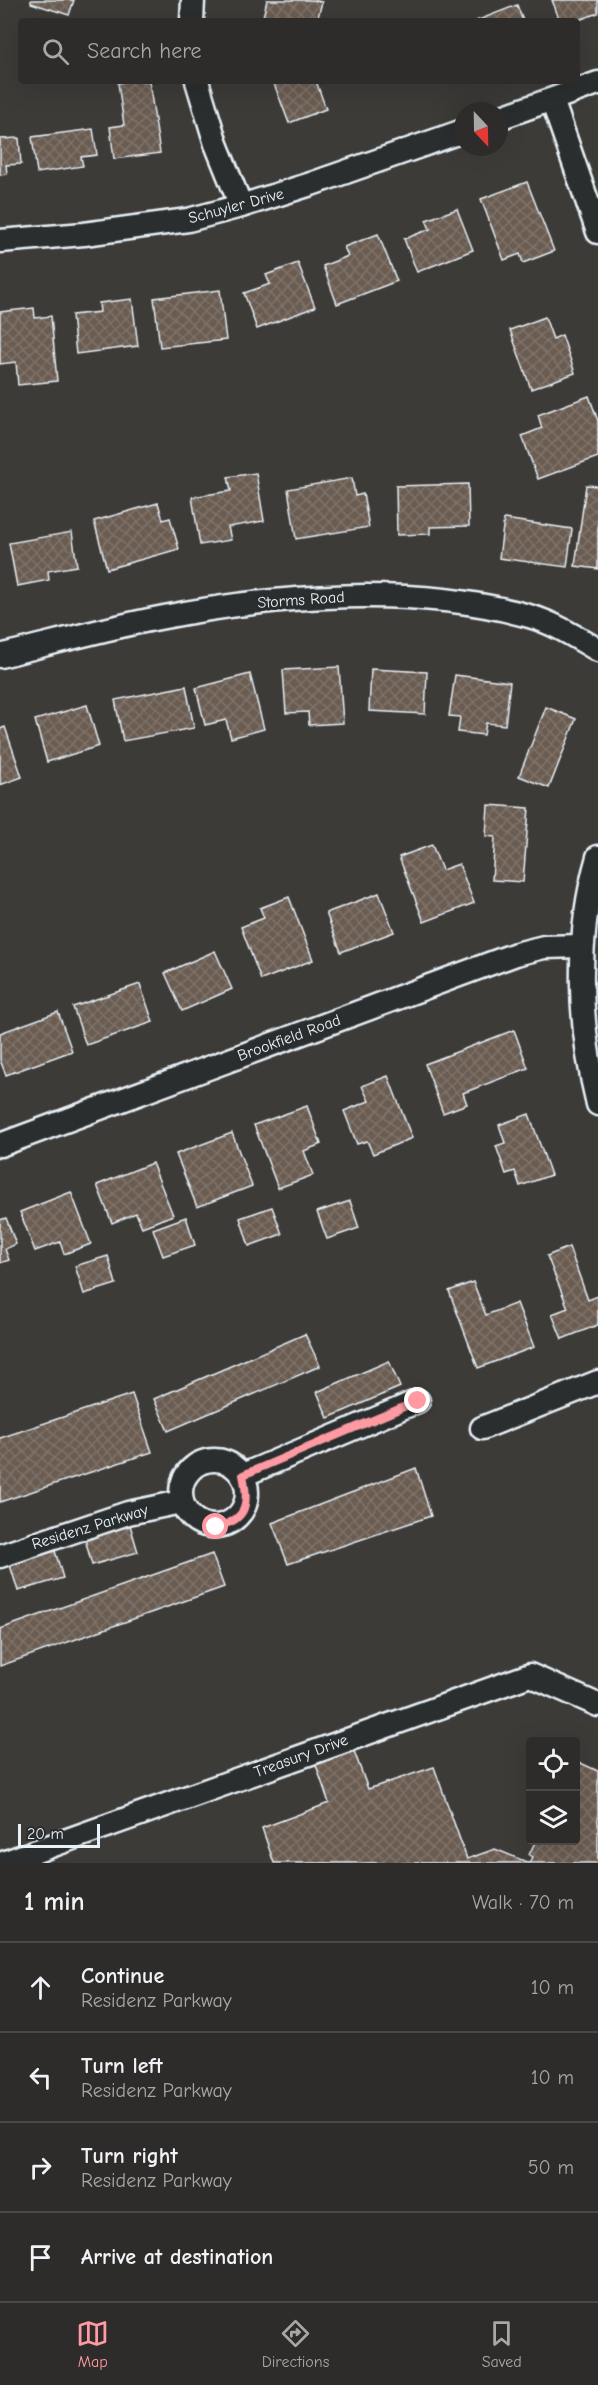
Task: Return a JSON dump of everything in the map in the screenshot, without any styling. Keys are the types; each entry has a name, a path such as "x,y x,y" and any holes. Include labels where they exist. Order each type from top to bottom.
{"street":[{"path":"192,18 194,0"},
{"path":"508,115 598,83"},
{"path":"198,84 216,144 241,206"},
{"path":"552,100 598,232"},
{"name":"Schuyler Drive","path":"0,241 84,234 188,220 241,206 454,134"},
{"name":"Storms Road","path":"0,656 159,618 247,604 324,597 400,597 460,602 530,616 561,629 598,650"},
{"path":"598,857 591,879 582,946 585,1032 598,1104"},
{"name":"Brookfield Road","path":"0,1145 516,954 544,947 582,946"},
{"path":"482,1428 598,1382"},
{"path":"243,1475 418,1401"},
{"path":"205,1460 226,1462 243,1475 248,1498 244,1509 227,1525 205,1526 194,1521 181,1502 182,1481 188,1472 205,1460"},
{"name":"Residenz Parkway","path":"0,1556 128,1513 181,1502"},
{"name":"Treasury Drive","path":"3,1863 530,1675 598,1706"}],"building":[{"path":"31,0 74,0 69,15 31,3"},
{"path":"267,0 322,2 318,18 263,18"},
{"path":"552,0 598,0 598,13 580,20 559,18"},
{"path":"517,5 522,18 484,18"},
{"path":"118,84 149,84 160,153 114,159 110,127 124,125"},
{"path":"274,84 317,84 326,109 289,123"},
{"path":"93,129 97,155 81,157 83,166 37,173 32,137"},
{"path":"19,138 21,164 6,165 7,174 0,175 0,139"},
{"path":"527,182 554,251 523,263 520,254 504,260 481,199"},
{"path":"457,209 473,250 417,272 404,239 430,229 426,220"},
{"path":"378,234 397,281 337,304 323,266 348,256 344,247"},
{"path":"298,263 315,307 257,329 244,293 270,284 266,275"},
{"path":"220,290 226,340 160,347 154,298"},
{"path":"132,299 138,346 76,354 72,315 100,312 99,303"},
{"path":"34,308 35,318 51,316 57,381 18,385 16,362 0,364 0,312"},
{"path":"545,317 553,339 562,335 575,373 531,389 510,330"},
{"path":"589,396 598,421 598,457 538,479 522,436 542,428 538,415"},
{"path":"256,473 264,521 228,527 231,540 200,545 192,497 231,491 228,477"},
{"path":"352,478 355,496 363,494 369,527 296,539 288,489"},
{"path":"468,484 469,526 430,527 430,534 397,535 396,486"},
{"path":"586,485 598,486 598,569 575,566"},
{"path":"158,503 163,520 170,518 179,549 107,569 94,521"},
{"path":"504,519 572,529 567,567 499,558"},
{"path":"72,532 77,566 48,571 49,580 17,586 9,543"},
{"path":"339,667 343,723 309,725 308,712 286,713 283,670"},
{"path":"371,669 427,672 425,714 369,711"},
{"path":"250,674 264,729 231,738 226,720 205,725 196,688"},
{"path":"455,675 510,682 505,725 486,723 484,735 458,732 460,717 449,716"},
{"path":"186,686 194,728 123,741 115,700"},
{"path":"87,705 99,746 47,762 35,720"},
{"path":"546,707 576,719 549,788 519,776"},
{"path":"5,727 22,777 0,785 0,729"},
{"path":"488,805 529,808 523,882 492,880 495,837 486,836"},
{"path":"432,845 442,870 459,864 474,903 424,922 399,857"},
{"path":"379,893 394,932 341,952 326,913"},
{"path":"289,897 313,960 261,980 241,927 264,918 260,908"},
{"path":"215,951 232,989 182,1011 165,973"},
{"path":"140,984 153,1022 86,1045 73,1007"},
{"path":"58,1012 72,1051 6,1075 0,1060 0,1033"},
{"path":"514,1030 528,1068 463,1093 467,1104 443,1113 425,1064"},
{"path":"388,1076 412,1138 373,1154 367,1141 357,1144 344,1111 369,1101 362,1086"},
{"path":"307,1106 321,1144 304,1151 313,1175 278,1188 254,1125"},
{"path":"529,1114 551,1175 520,1186 515,1171 506,1174 496,1146 505,1143 499,1125"},
{"path":"232,1133 252,1186 197,1207 176,1154"},
{"path":"152,1163 173,1215 142,1227 136,1213 112,1223 97,1185"},
{"path":"71,1192 91,1244 64,1254 60,1242 35,1251 20,1212"},
{"path":"350,1201 359,1228 327,1239 317,1212"},
{"path":"272,1207 282,1234 249,1246 240,1218"},
{"path":"186,1217 195,1245 163,1256 153,1229"},
{"path":"6,1218 16,1244 5,1249 9,1260 0,1263 0,1220"},
{"path":"569,1247 588,1300 598,1296 598,1325 562,1339 552,1314 568,1308 547,1256"},
{"path":"108,1256 116,1284 84,1294 75,1266"},
{"path":"473,1282 486,1315 517,1303 534,1347 478,1368 449,1291"},
{"path":"305,1334 320,1366 168,1431 154,1399"},
{"path":"389,1361 400,1387 328,1418 317,1392"},
{"path":"132,1394 152,1452 0,1502 0,1438"},
{"path":"416,1468 431,1516 288,1564 272,1523"},
{"path":"130,1525 138,1552 92,1565 85,1539"},
{"path":"55,1551 63,1578 18,1591 10,1565"},
{"path":"212,1554 224,1587 0,1666 0,1629"},
{"path":"354,1751 368,1789 434,1767 467,1859 495,1849 529,1863 274,1863 262,1828 329,1803 316,1765"},
{"path":"580,1763 598,1771 598,1863 529,1863 532,1857 529,1855 534,1845 580,1845"}],"route":[{"path":"216,1527 227,1525 244,1509 248,1498 243,1475 418,1401"}]}
